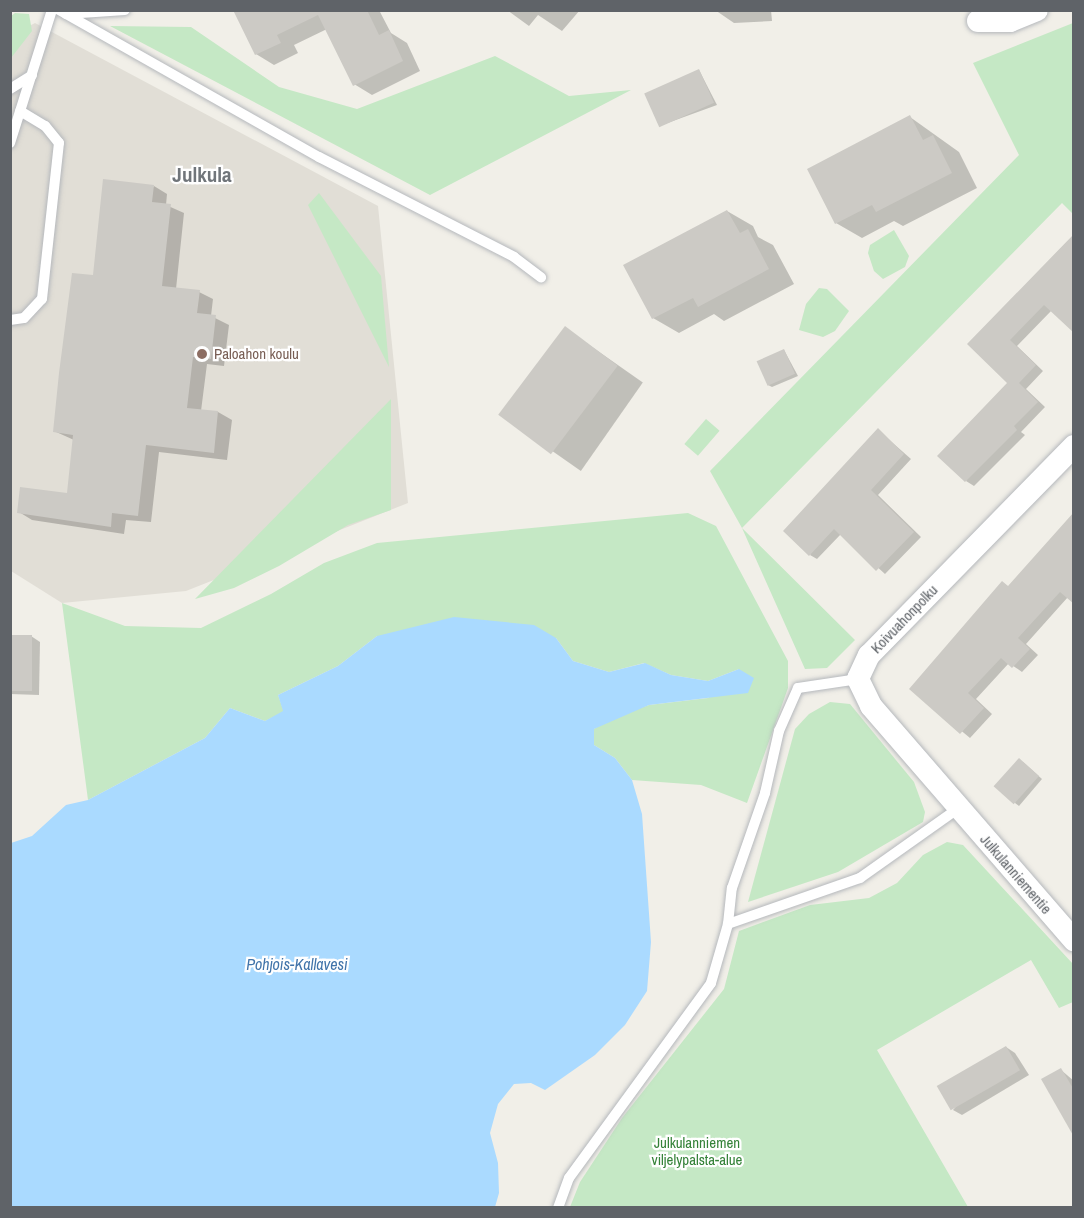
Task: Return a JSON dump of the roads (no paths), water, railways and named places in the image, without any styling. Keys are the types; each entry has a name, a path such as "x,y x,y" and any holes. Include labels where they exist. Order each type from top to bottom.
{"street":[{"path":"978,21 1010,21 1037,10"},
{"name":"Koivuahonpolku","path":"858,679 868,656 1074,446"},
{"path":"858,679 871,706 959,808"},
{"name":"Julkulanniementie","path":"959,808 1074,940"}],"lane":[{"path":"10,143 52,10"},
{"path":"63,12 124,10"},
{"path":"63,12 320,157 514,257 541,277"},
{"path":"10,89 32,75"},
{"path":"10,320 24,318 42,299 59,143 45,126 20,111"},
{"path":"558,1208 569,1178 588,1150 711,983 728,924 732,888 765,793 779,731 798,688 858,679"},
{"path":"728,924 860,878 959,808"}],"water":[{"name":"Pohjois-Kallavesi","path":"454,617 534,625 556,638 573,661 609,672 645,663 671,675 708,681 739,669 754,678 748,693 649,705 594,729 594,745 615,758 632,780 642,814 651,942 647,991 625,1025 595,1055 545,1090 531,1083 514,1084 498,1104 490,1133 498,1163 499,1193 495,1207 11,1207 11,843 32,836 66,805 88,800 205,738 230,708 265,721 283,711 278,695 338,666 377,636"}],"place":[{"name":"Paloahon koulu","path":"202,354"}],"district":[{"name":"Julkula","path":"202,175"}],"park label":[{"name":"Julkulanniemen viljelypalsta-alue","path":"697,1150"}]}
